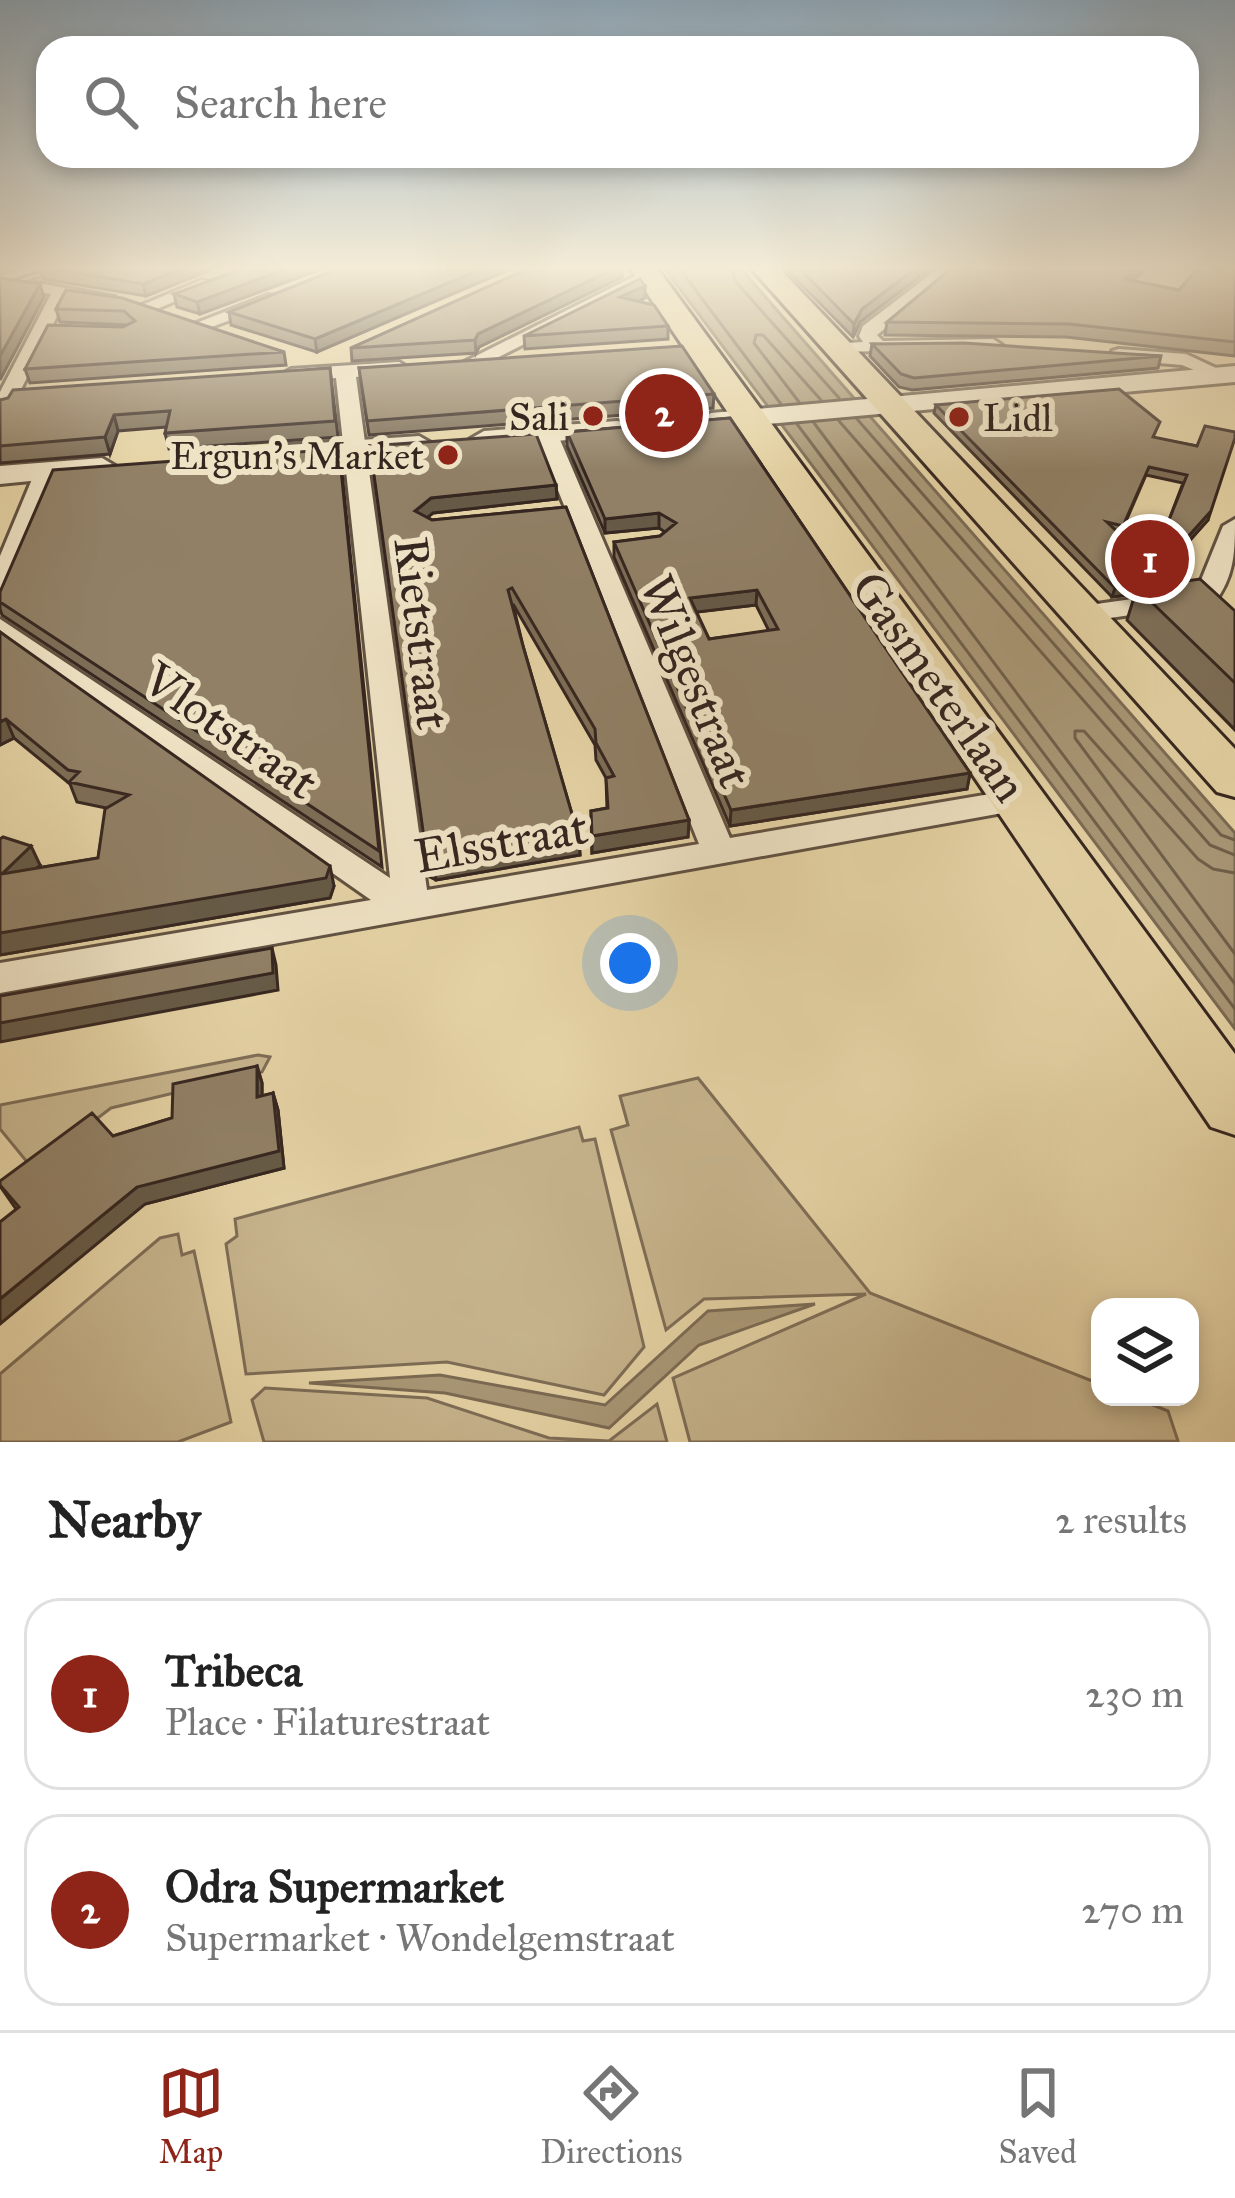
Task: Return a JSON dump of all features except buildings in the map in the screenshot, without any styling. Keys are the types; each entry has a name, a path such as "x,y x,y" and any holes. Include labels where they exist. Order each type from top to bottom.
{"main road":[{"name":"Gasmeterlaan","path":"683,335 760,416 1019,800 1235,1106"},
{"path":"826,335 877,405 1082,614 1235,780"}],"street":[{"path":"3,401 38,335"},
{"path":"472,363 524,335"},
{"path":"868,335 876,345"},
{"path":"319,369 360,346"},
{"path":"837,347 1013,346"},
{"path":"1098,353 1186,360 1229,375"},
{"path":"287,354 319,369"},
{"path":"450,364 519,360"},
{"path":"260,377 319,369 427,366"},
{"name":"Rietstraat","path":"345,371 411,906"},
{"path":"688,423 1229,375"},
{"path":"3,401 33,394"},
{"path":"251,456 641,427"},
{"name":"Wilgestraat","path":"547,435 568,510 604,546 718,850"},
{"path":"0,476 137,465"},
{"path":"0,587 46,472"},
{"path":"1082,614 1204,597 1214,586 1235,526"},
{"name":"Vlotstraat","path":"0,627 353,873 411,906"},
{"name":"Elsstraat","path":"0,978 1019,800"}],"shaded area":[{"path":"258,1055 270,1057 262,1072 111,1108 32,1168 0,1129 0,1105"},
{"path":"698,1078 870,1293 1091,1380 1091,1406 1156,1406 1168,1411 1178,1441 690,1442 673,1378 866,1294 704,1299 666,1330 611,1130 628,1125 620,1096"},
{"path":"579,1127 583,1141 595,1139 644,1347 604,1395 447,1362 246,1374 226,1244 237,1236 235,1219"},
{"path":"178,1234 182,1255 194,1251 231,1422 178,1442 0,1442 0,1374 160,1238"},
{"path":"265,1388 427,1398 549,1438 609,1441 657,1404 667,1442 264,1442 252,1400"}],"water":[{"path":"714,335 799,335 1235,833 1235,1029"},
{"path":"815,1304 699,1345 609,1428 445,1393 309,1383 440,1375 605,1405 708,1311"}],"place":[{"name":"Odra Supermarket","path":"664,413"},
{"name":"Sali","path":"593,416"},
{"name":"Lidl","path":"959,417"},
{"name":"Ergun's Market","path":"448,455"},
{"name":"Tribeca","path":"1150,559"}]}
